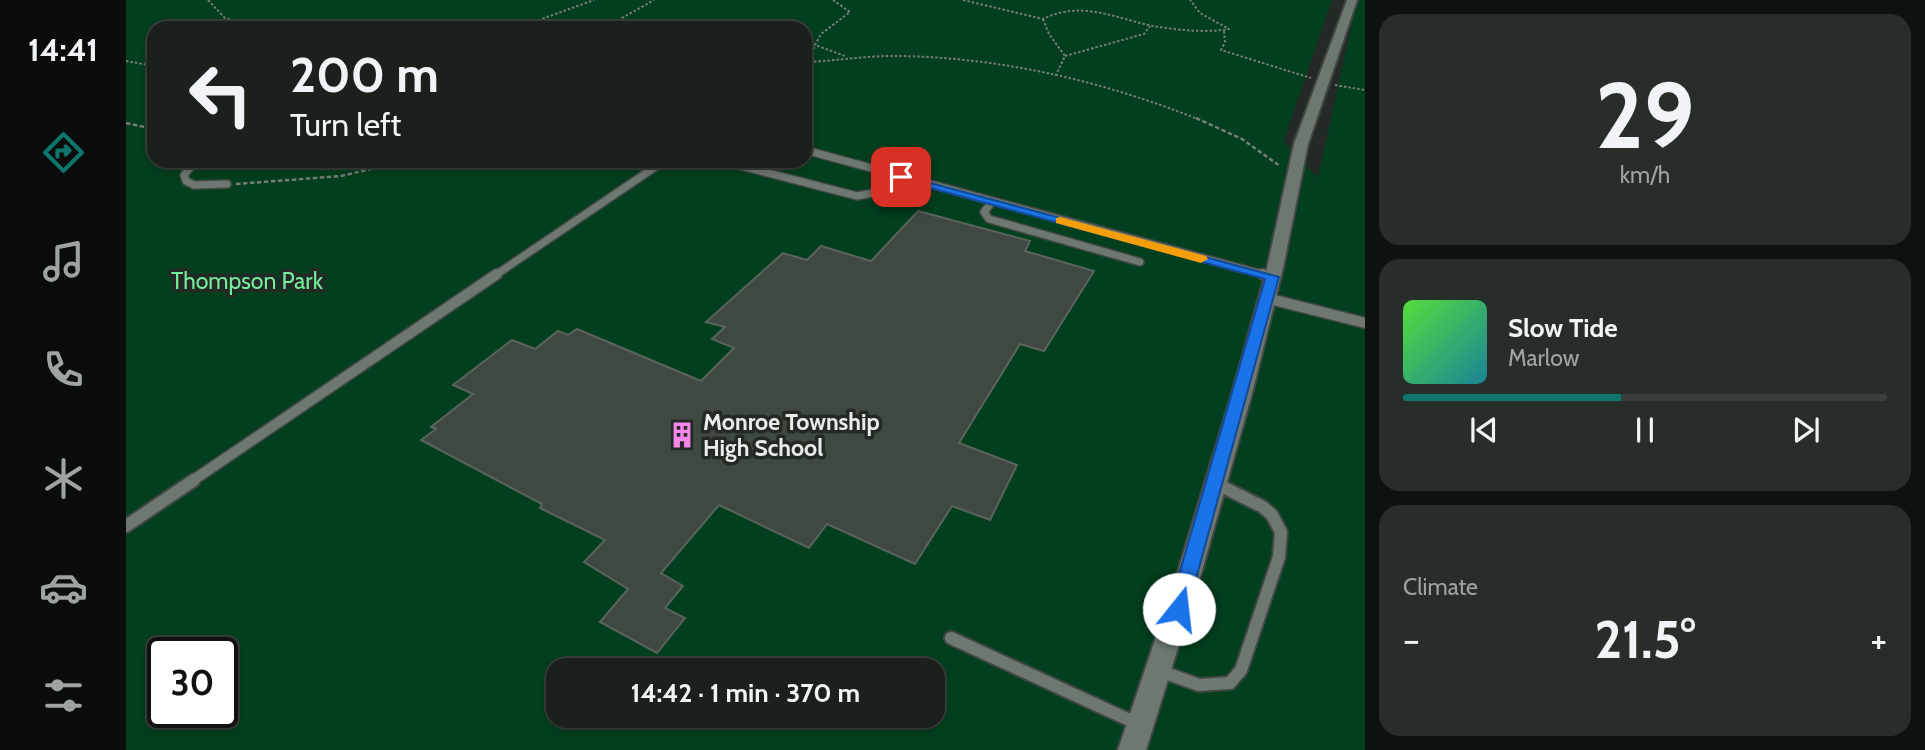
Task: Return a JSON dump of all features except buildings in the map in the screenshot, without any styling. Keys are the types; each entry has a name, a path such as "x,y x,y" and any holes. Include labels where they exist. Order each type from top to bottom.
{"street":[{"path":"1132,750 1159,670 1214,484 1269,288 1294,174 1322,81 1346,26 1352,0"}],"lane":[{"path":"812,152 1040,215 1269,288 1365,323"},
{"path":"190,168 184,175 186,181 194,185 227,184"},
{"path":"126,526 654,168"},
{"path":"748,168 857,197 925,183"},
{"path":"992,202 984,216 1140,262"},
{"path":"1028,230 1040,215"},
{"path":"1159,670 1199,685 1230,683 1241,670 1279,557 1281,532 1272,515 1249,498 1214,484"},
{"path":"951,638 1140,725"}],"path":[{"path":"208,0 214,11 229,21"},
{"path":"536,21 594,0"},
{"path":"621,21 622,18 654,0"},
{"path":"812,53 821,34 850,12 834,0"},
{"path":"963,0 1043,19 1056,10 1083,5"},
{"path":"1113,10 1151,26 1224,32 1229,29 1200,13 1190,0"},
{"path":"1043,19 1049,34 1065,56"},
{"path":"1055,77 1065,56 1075,51 1144,34 1151,26"},
{"path":"1224,32 1225,42 1221,50 1322,81 1365,90"},
{"path":"816,45 854,57"},
{"path":"812,61 854,57 939,58 1055,77 1145,98 1238,137 1294,174"},
{"path":"126,61 147,65"},
{"path":"126,122 147,127"},
{"path":"227,184 341,176 375,168"}],"green space":[{"name":"Thompson Park","path":"126,0 1332,0 1283,142 1318,178 1357,0 1365,0 1365,750 126,750"}],"slow traffic":[{"path":"1060,221 1201,259"}],"place":[{"name":"Monroe Township High School","path":"682,435"}],"route":[{"path":"901,177 1272,277 1179,609"}]}
